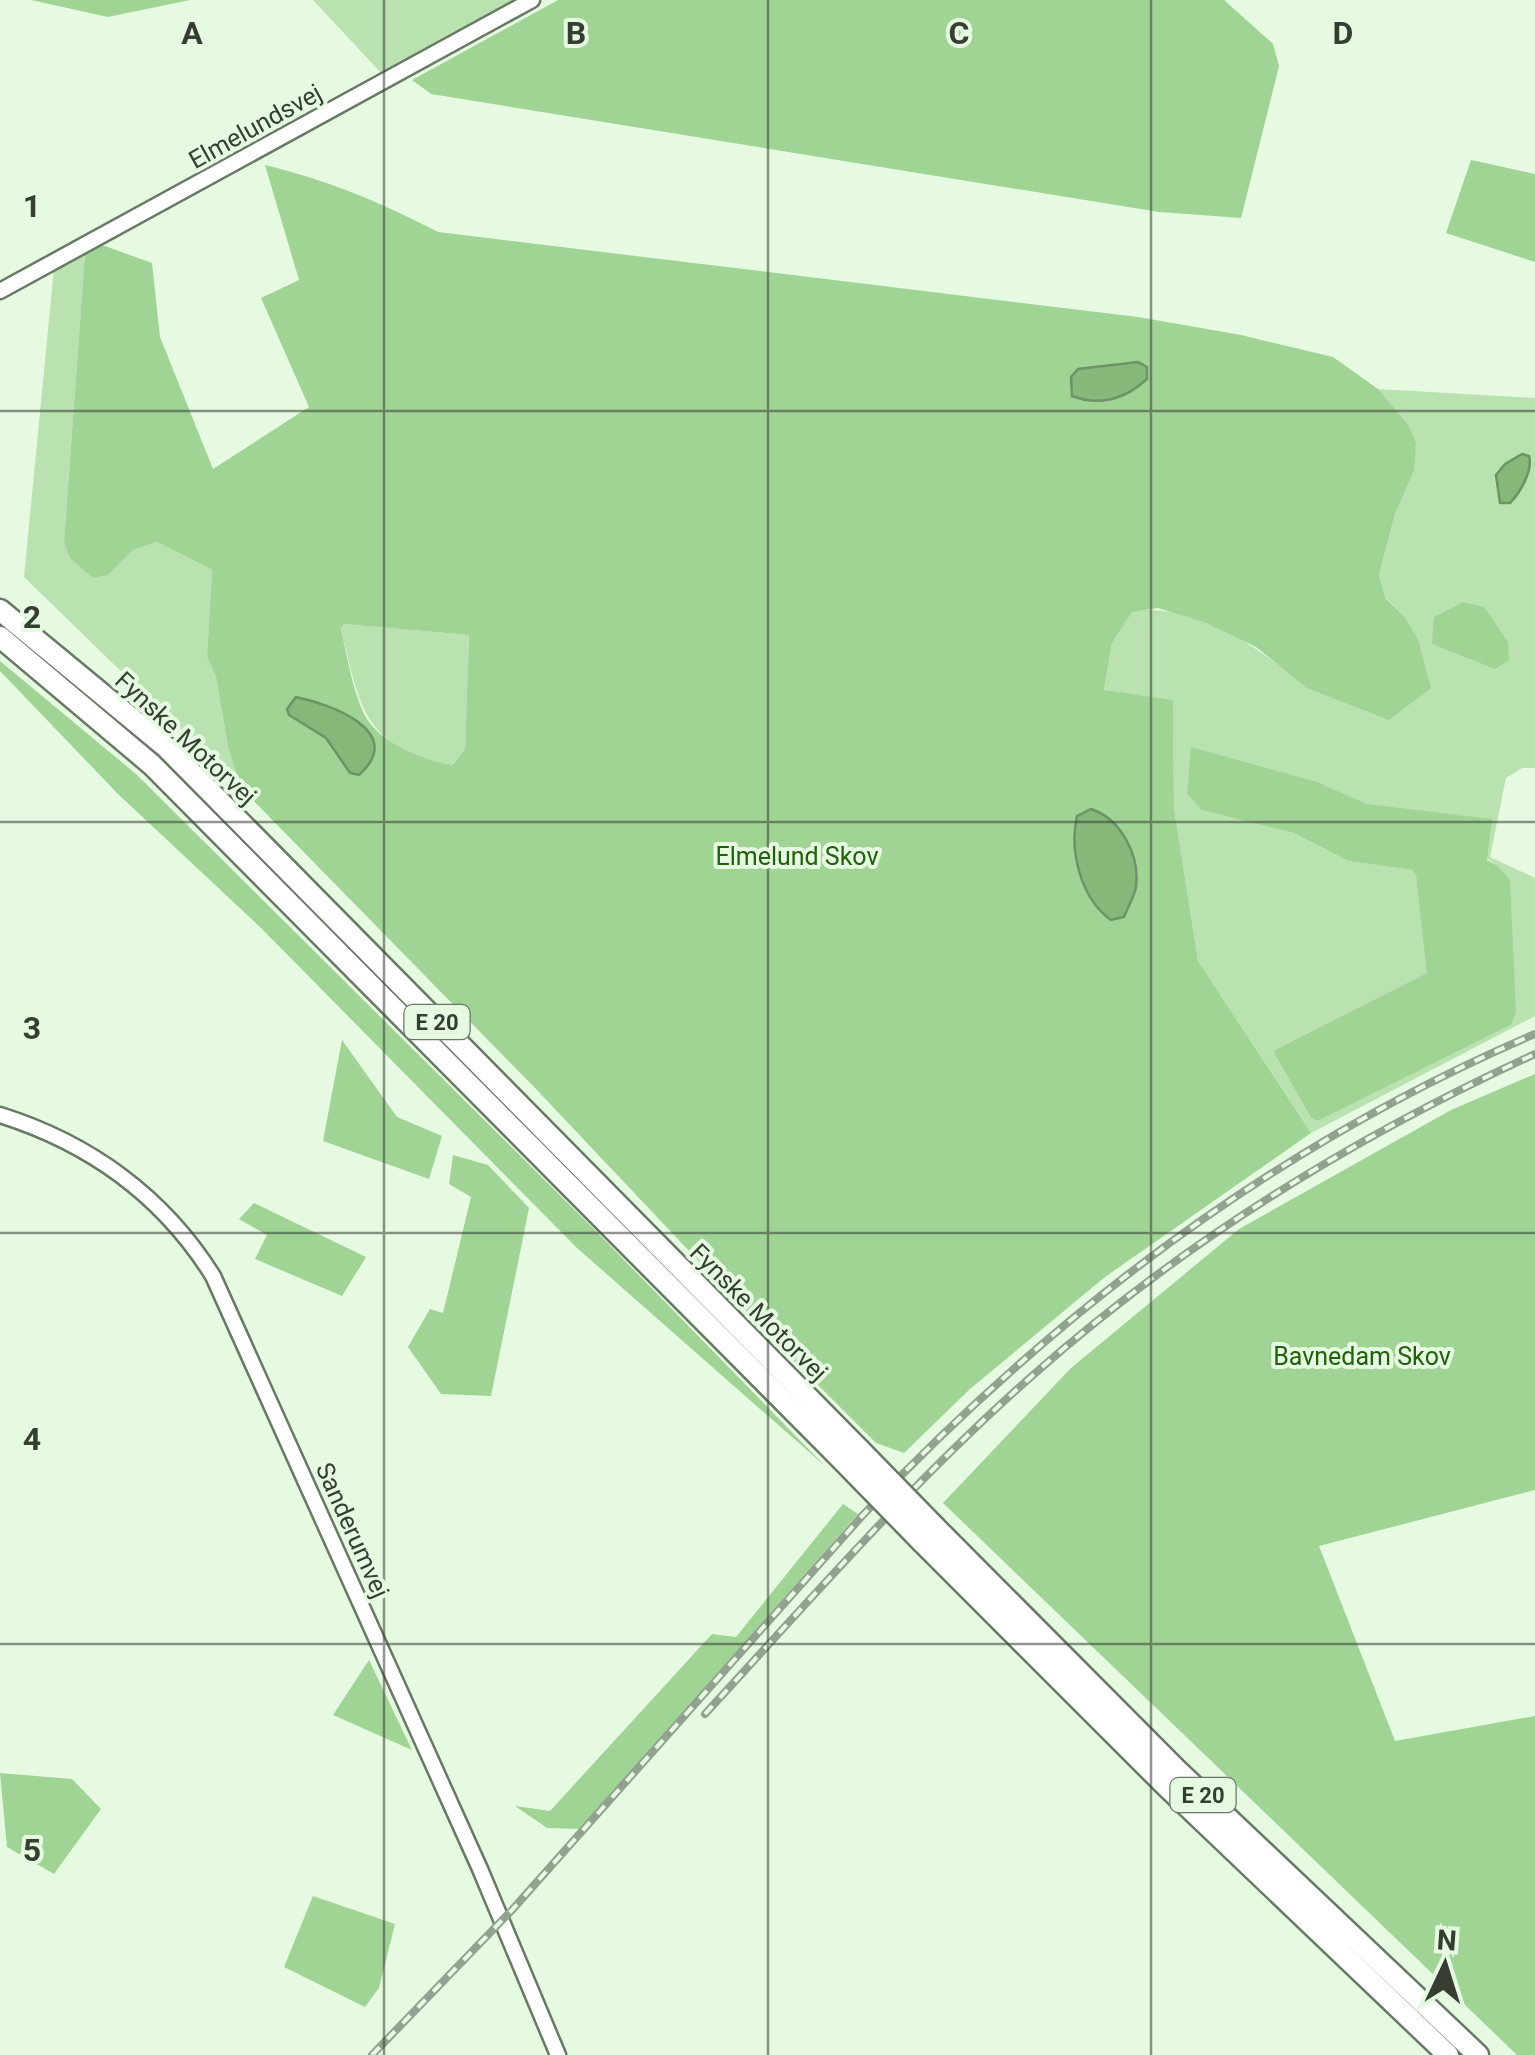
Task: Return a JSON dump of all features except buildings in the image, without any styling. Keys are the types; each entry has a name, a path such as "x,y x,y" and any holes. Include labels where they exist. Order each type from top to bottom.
{"highway":[{"name":"Fynske Motorvej","path":"0,610 166,747 930,1535 1165,1785 1448,2055"},
{"name":"Fynske Motorvej","path":"0,636 152,765 852,1456"},
{"name":"Fynske Motorvej","path":"930,1535 1478,2055"}],"street":[{"name":"Elmelundsvej","path":"0,290 532,0"},
{"name":"Sanderumvej","path":"0,1116 61,1138 115,1170 167,1214 213,1276 480,1870 558,2055"}],"shaded area":[{"path":"313,0 516,0 382,74"},
{"path":"85,253 64,542 108,575 133,550 157,542 212,570 207,657 216,677 228,747 241,788 24,577 54,268"},
{"path":"1138,362 1147,367 1147,379 1130,392 1103,401 1072,396 1071,377 1078,369"},
{"path":"1378,389 1535,398 1535,768 1522,768 1506,778 1490,857 1535,878 1535,1016 1311,1133 1198,961 1174,808 1173,701 1104,691 1112,643 1132,611 1157,610 1204,621 1248,644 1308,688 1404,616 1386,598 1379,575 1395,514 1414,471 1408,424","holes":["1317,782 1498,866 1516,1013 1511,1025 1318,1121 1311,1118 1273,1051 1428,973 1414,870 1348,861 1294,833 1202,809"]},
{"path":"1522,454 1529,456 1530,462 1525,481 1510,503 1500,503 1496,475"},
{"path":"344,624 469,635 465,751 451,765 399,747 370,719 354,680 341,629"},
{"path":"296,697 343,713 369,733 374,745 372,759 359,775 350,773 326,738 289,715 287,709"},
{"path":"1091,809 1119,830 1135,863 1136,887 1124,917 1111,920 1101,911 1080,873 1075,844 1077,816"}],"green space":[{"path":"31,0 190,0 108,17"},
{"path":"558,0 1224,0 1273,44 1279,66 1241,218 1159,212 431,94 412,80"},
{"path":"1471,160 1535,174 1535,262 1446,233"},
{"name":"Elmelund Skov","path":"265,165 353,193 438,232 1138,317 1241,335 1333,357 1378,389 1408,424 1416,443 1414,471 1395,514 1379,575 1386,599 1404,616 1418,639 1431,688 1389,720 1307,688 1256,647 1204,622 1158,608 1132,612 1112,643 1104,690 1173,700 1174,808 1198,961 1311,1133 1105,1277 970,1389 904,1453 876,1443 241,788 228,747 216,677 207,657 212,570 157,542 133,550 108,575 93,578 70,558 64,542 85,253 102,245 152,263 160,337 213,469 309,407 261,298 299,280","holes":["344,624 469,635 465,750 452,765 412,753 386,739 367,719 354,688 341,629"]},
{"path":"1463,602 1484,607 1508,642 1509,660 1495,669 1432,644 1434,617"},
{"path":"0,661 136,774 592,1227 825,1466 577,1248 261,928 118,794 0,671"},
{"path":"1191,747 1317,782 1367,804 1492,819 1487,860 1510,880 1516,1013 1511,1025 1318,1121 1311,1118 1273,1051 1427,973 1416,876 1413,870 1348,861 1294,833 1202,810 1187,794"},
{"path":"342,1040 397,1117 442,1136 429,1179 323,1141"},
{"name":"Bavnedam Skov","path":"1535,1074 1535,1490 1319,1546 1395,1741 1535,1716 1535,2055 1517,2055 943,1503 1071,1368 1239,1229 1451,1110"},
{"path":"453,1155 488,1165 529,1208 491,1396 441,1394 408,1347 430,1309 443,1313 471,1197 449,1184"},
{"path":"254,1203 366,1257 342,1296 255,1259 267,1235 239,1219"},
{"path":"843,1504 858,1514 580,1829 547,1828 515,1806 550,1811 712,1634 736,1637"},
{"path":"369,1660 412,1750 333,1715"},
{"path":"0,1773 72,1779 101,1809 54,1874 7,1847"},
{"path":"313,1896 395,1924 379,1988 365,2007 284,1967"}],"railway":[{"path":"372,2055 512,1910 862,1516 1012,1371 1091,1303 1259,1181 1348,1127 1535,1034"},
{"path":"705,1714 946,1457 1089,1327 1209,1237 1335,1157 1535,1054"}]}
